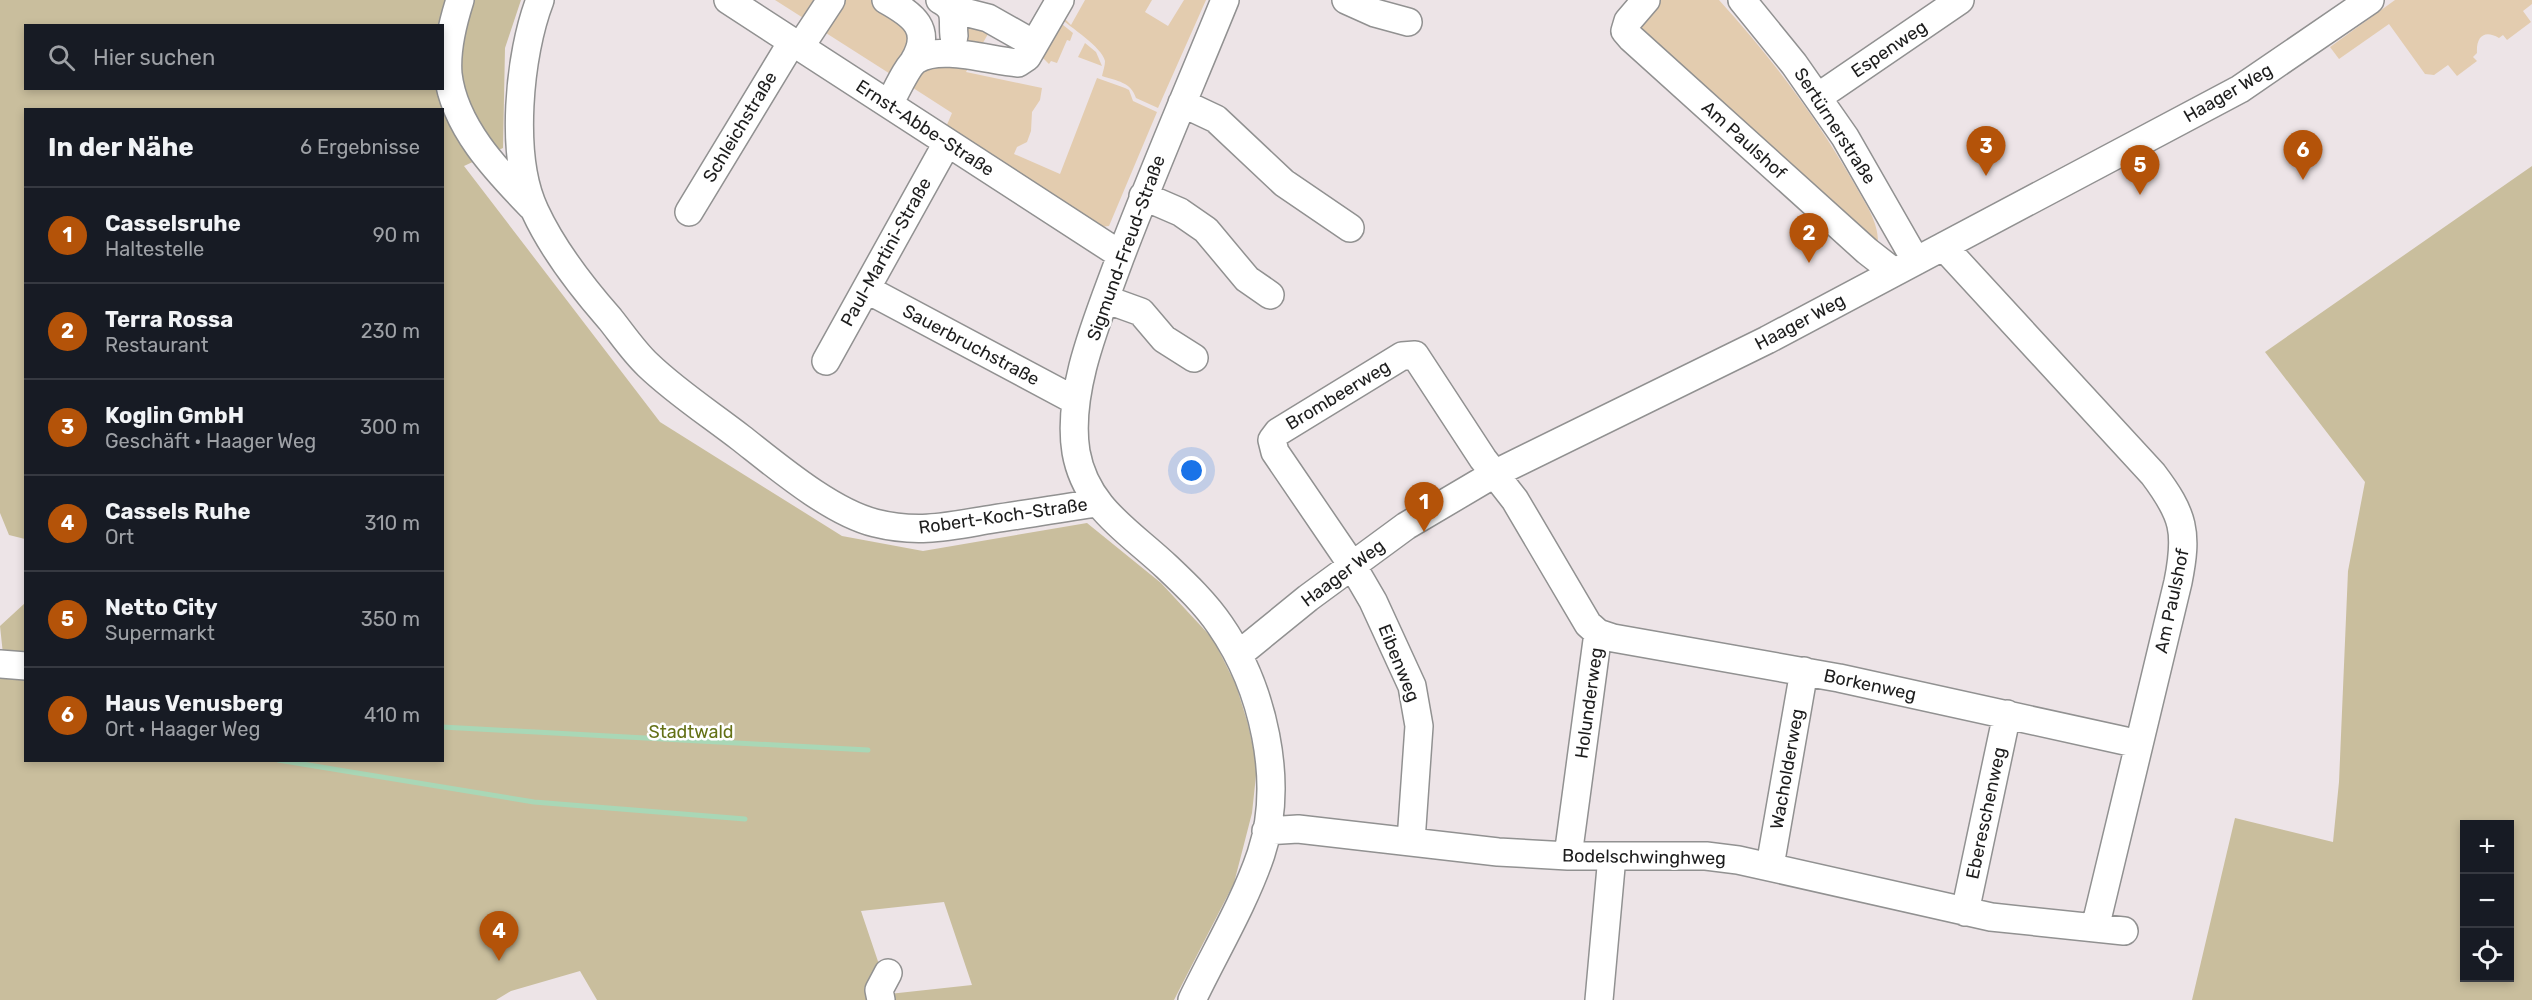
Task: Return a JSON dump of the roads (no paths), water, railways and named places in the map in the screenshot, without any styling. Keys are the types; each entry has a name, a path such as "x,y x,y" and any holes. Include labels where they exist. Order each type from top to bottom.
{"street":[{"path":"460,0 451,36 448,73 456,103 479,146 505,180 534,209"},
{"name":"Robert-Koch-Straße","path":"540,0 530,30 520,114 524,174 534,209 556,250 593,300 646,363 667,383 766,458 841,510 873,523 924,530 1097,503 1196,595 1220,624 1238,655 1253,690 1264,730 1270,809 1261,854 1192,1000"},
{"name":"Ernst-Abbe-Straße","path":"728,0 1121,255"},
{"path":"886,0 915,20 921,31 923,43 889,104"},
{"path":"914,61 929,55 957,55 1018,63 1027,57 1060,0"},
{"name":"Sigmund-Freud-Straße","path":"1097,503 1087,487 1076,454 1076,401 1082,372 1105,299 1143,196 1225,0"},
{"path":"1346,0 1375,13 1408,22"},
{"name":"Am Paulshof","path":"1646,0 1628,21 1625,31 1631,38 1867,251 1905,266"},
{"name":"Sertürnerstraße","path":"1742,0 1771,34 1818,97 1875,187 1905,266"},
{"name":"Espenweg","path":"1818,97 1960,0"},
{"name":"Haager Weg","path":"1238,655 1352,565 1406,526 1494,474 1757,345 2240,89 2370,0"},
{"name":"Schleichstraße","path":"689,212 796,45 829,1"},
{"path":"957,55 947,9 988,18 1034,44"},
{"path":"1182,103 1216,119 1284,183 1350,228"},
{"name":"Paul-Martini-Straße","path":"826,361 947,143"},
{"path":"1143,196 1180,212 1206,230 1248,279 1270,295"},
{"name":"Am Paulshof","path":"1944,247 2153,474 2179,515 2184,530 2184,555 2095,928"},
{"name":"Sauerbruchstraße","path":"866,289 1076,401"},
{"path":"1105,299 1141,312 1164,339 1194,358"},
{"name":"Brombeerweg","path":"1352,565 1275,452 1272,440 1278,432 1402,356 1415,355 1494,474"},
{"name":"Holunderweg","path":"1494,474 1515,500 1588,624 1598,633 1568,856"},
{"name":"Eibenweg","path":"1352,565 1373,601 1403,662 1417,705 1418,742 1412,841"},
{"name":"Borkenweg","path":"1598,633 1635,642 1804,671 2139,744"},
{"path":"0,664 24,666"},
{"name":"Wacholderweg","path":"1770,866 1804,671"},
{"name":"Ebereschenweg","path":"1965,912 2007,714"},
{"name":"Bodelschwinghweg","path":"1266,831 1298,829 1498,852 1568,856 1706,856 1770,866 1965,912 2037,923 2124,932"},
{"path":"1599,1000 1612,856"},
{"path":"881,1000 879,990 888,972"}],"waterway":[{"path":"444,727 868,750"},
{"path":"290,762 534,802 745,819"}],"place":[{"name":"Koglin GmbH","path":"1986,176"},
{"name":"Haus Venusberg","path":"2303,180"},
{"name":"Netto City","path":"2140,195"},
{"name":"Terra Rossa","path":"1809,263"},
{"name":"Casselsruhe","path":"1424,532"},
{"name":"Cassels Ruhe","path":"499,961"}],"park label":[{"name":"Stadtwald","path":"691,732"}]}
